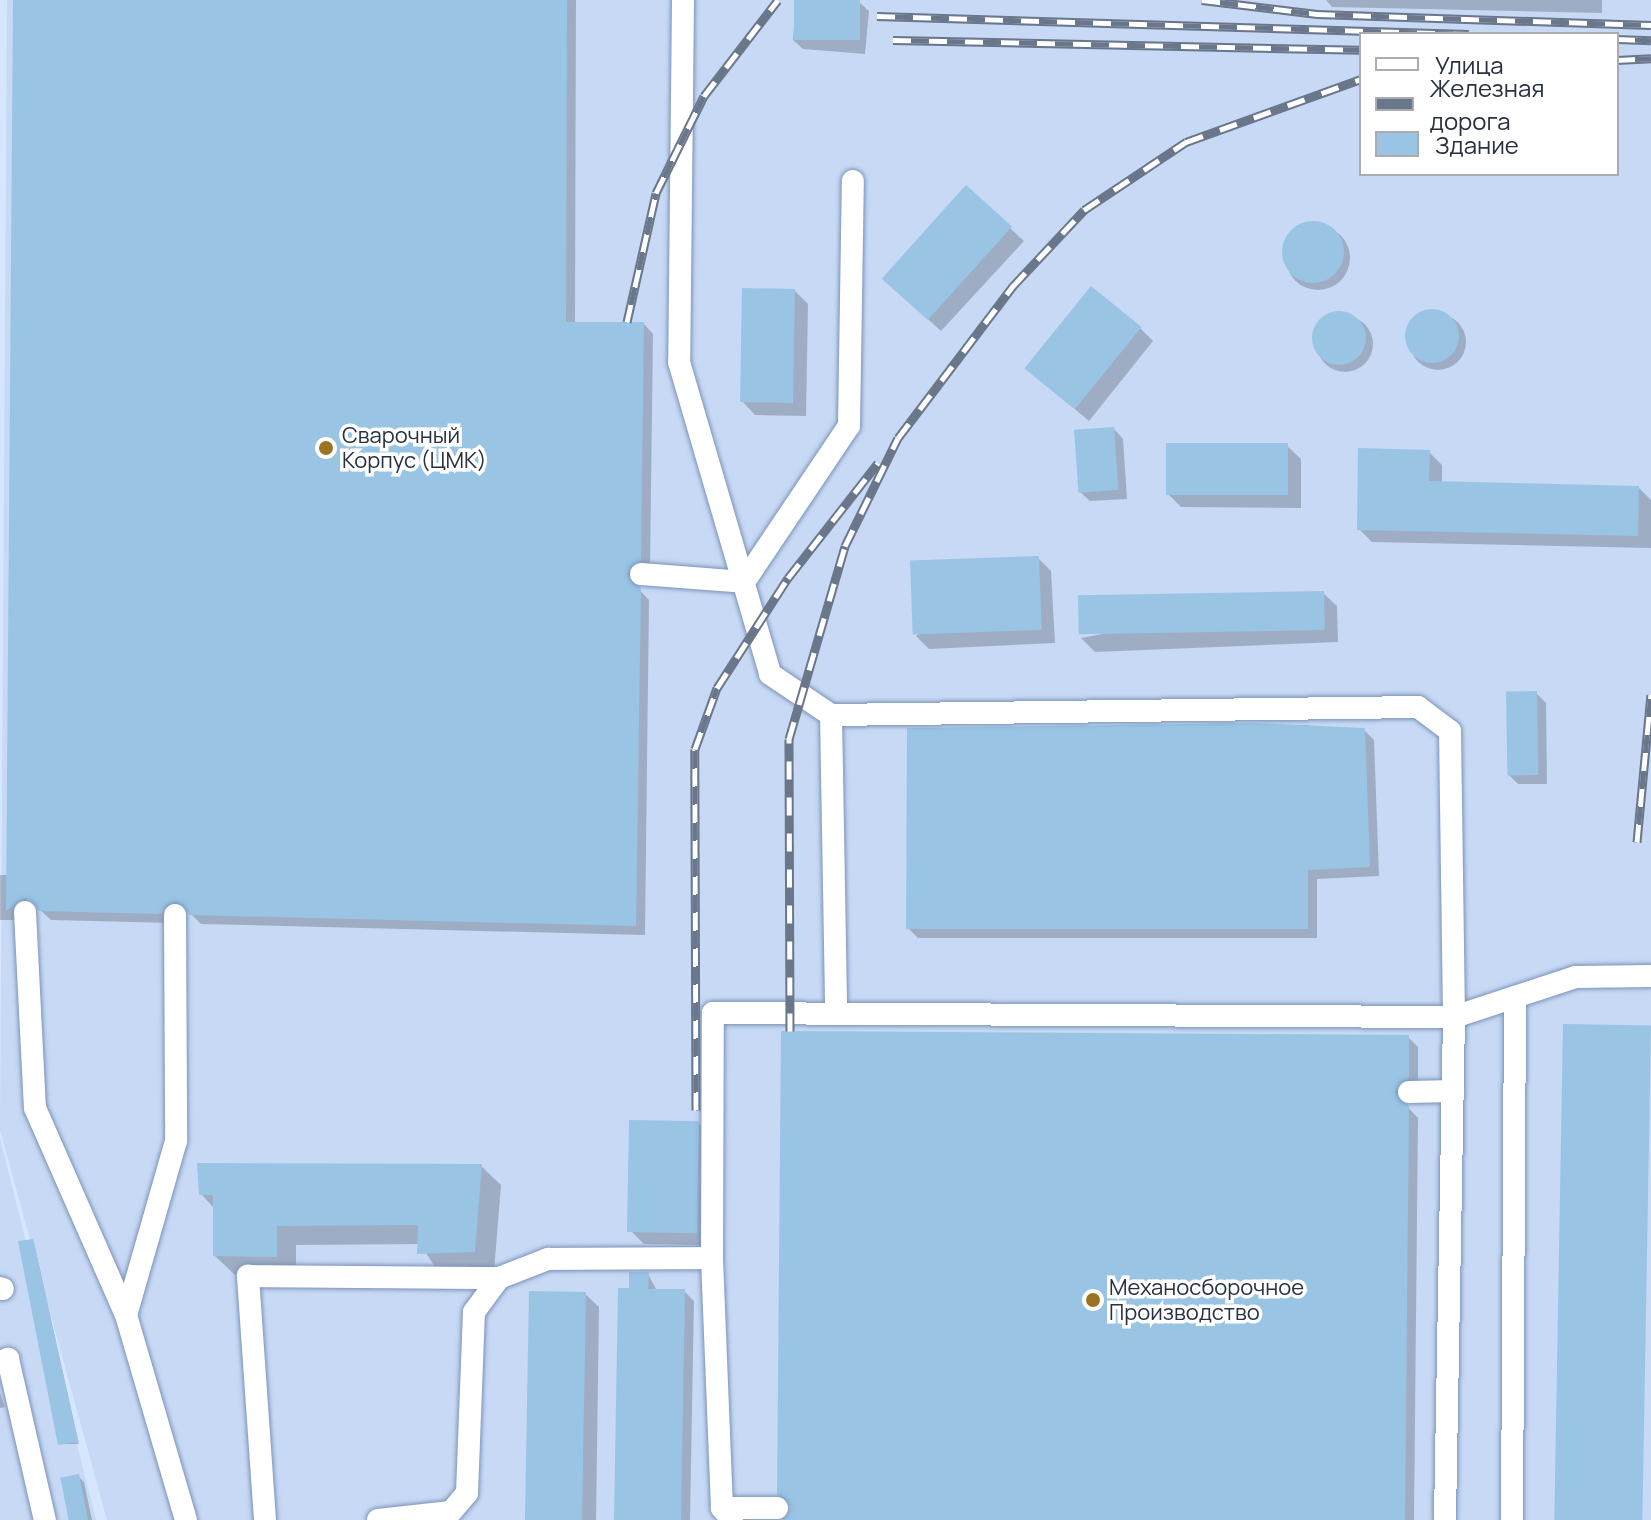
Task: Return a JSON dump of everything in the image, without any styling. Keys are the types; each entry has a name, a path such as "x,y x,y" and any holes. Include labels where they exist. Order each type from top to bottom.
{"lane":[{"path":"682,0 679,362 770,674 831,715 1418,707 1450,731 1454,1017 1445,1520"},
{"path":"744,582 849,426 853,181"},
{"path":"641,574 744,582"},
{"path":"831,715 836,1014"},
{"path":"25,912 35,1108 126,1315 186,1520"},
{"path":"126,1315 176,1141 175,915"},
{"path":"777,1508 727,1514 712,1258 713,1013 836,1014 878,1023 1454,1017 1576,977 1651,976"},
{"path":"1512,1520 1515,997"},
{"path":"1409,1092 1453,1091"},
{"path":"265,1520 248,1276 499,1278 548,1259 712,1258"},
{"path":"378,1520 451,1512 467,1493 474,1312 499,1278"},
{"path":"0,1362 8,1359 45,1520"}],"shaded area":[{"path":"7,0 1651,0 1651,1520 107,1520 0,1130"},
{"path":"0,1138 96,1520 0,1520"}],"building":[{"name":"Сварочный Корпус (ЦМК)","path":"13,0 567,0 566,322 644,322 641,560 627,574 641,588 636,926 189,915 176,901 161,914 39,911 25,898 6,911"},
{"path":"794,0 860,0 860,40 794,40"},
{"path":"966,185 1012,226 928,320 882,279"},
{"path":"1313,221 1335,230 1344,252 1335,274 1313,283 1291,274 1282,252 1291,230"},
{"path":"1091,286 1142,327 1075,409 1024,368"},
{"path":"742,288 795,289 793,403 740,402"},
{"path":"1432,309 1451,317 1459,336 1451,355 1432,363 1413,355 1405,336 1413,317"},
{"path":"1339,311 1358,319 1366,338 1358,357 1339,365 1320,357 1312,338 1320,319"},
{"path":"1114,427 1118,490 1078,493 1074,430"},
{"path":"1166,443 1288,443 1288,495 1166,495"},
{"path":"1358,448 1430,450 1429,481 1639,486 1638,536 1357,530"},
{"path":"1039,556 1042,630 913,634 910,561"},
{"path":"1324,591 1325,630 1079,634 1078,595"},
{"path":"1537,691 1538,775 1507,776 1506,692"},
{"path":"1254,723 1365,728 1370,867 1308,870 1308,929 906,929 907,728"},
{"path":"1563,1024 1651,1026 1642,1520 1554,1520"},
{"name":"Механосборочное Производство","path":"781,1031 1409,1035 1409,1078 1395,1092 1409,1106 1405,1520 784,1520 791,1507 777,1494"},
{"path":"629,1120 699,1121 697,1233 627,1232"},
{"path":"197,1163 482,1164 475,1252 417,1254 418,1225 277,1226 277,1257 213,1256 213,1195 199,1195"},
{"path":"33,1239 78,1442 58,1445 18,1241"},
{"path":"629,1272 649,1272 648,1289 685,1289 681,1520 614,1520 618,1288 629,1288"},
{"path":"529,1291 586,1292 582,1520 525,1520"},
{"path":"79,1474 88,1520 69,1520 60,1478"}],"railway":[{"path":"627,322 656,193 704,96 778,0"},
{"path":"1202,0 1317,14 1651,25"},
{"path":"877,16 1403,32"},
{"path":"1619,39 1651,40"},
{"path":"893,40 1359,50"},
{"path":"1619,60 1651,58"},
{"path":"790,1031 789,739 845,546 898,438 1013,286 1084,210 1186,142 1359,80"},
{"path":"696,1110 695,749 717,688 788,578 878,463"},
{"path":"1637,842 1651,695"}],"place":[{"name":"Сварочный Корпус (ЦМК)","path":"326,448"},
{"name":"Механосборочное Производство","path":"1093,1300"}]}
